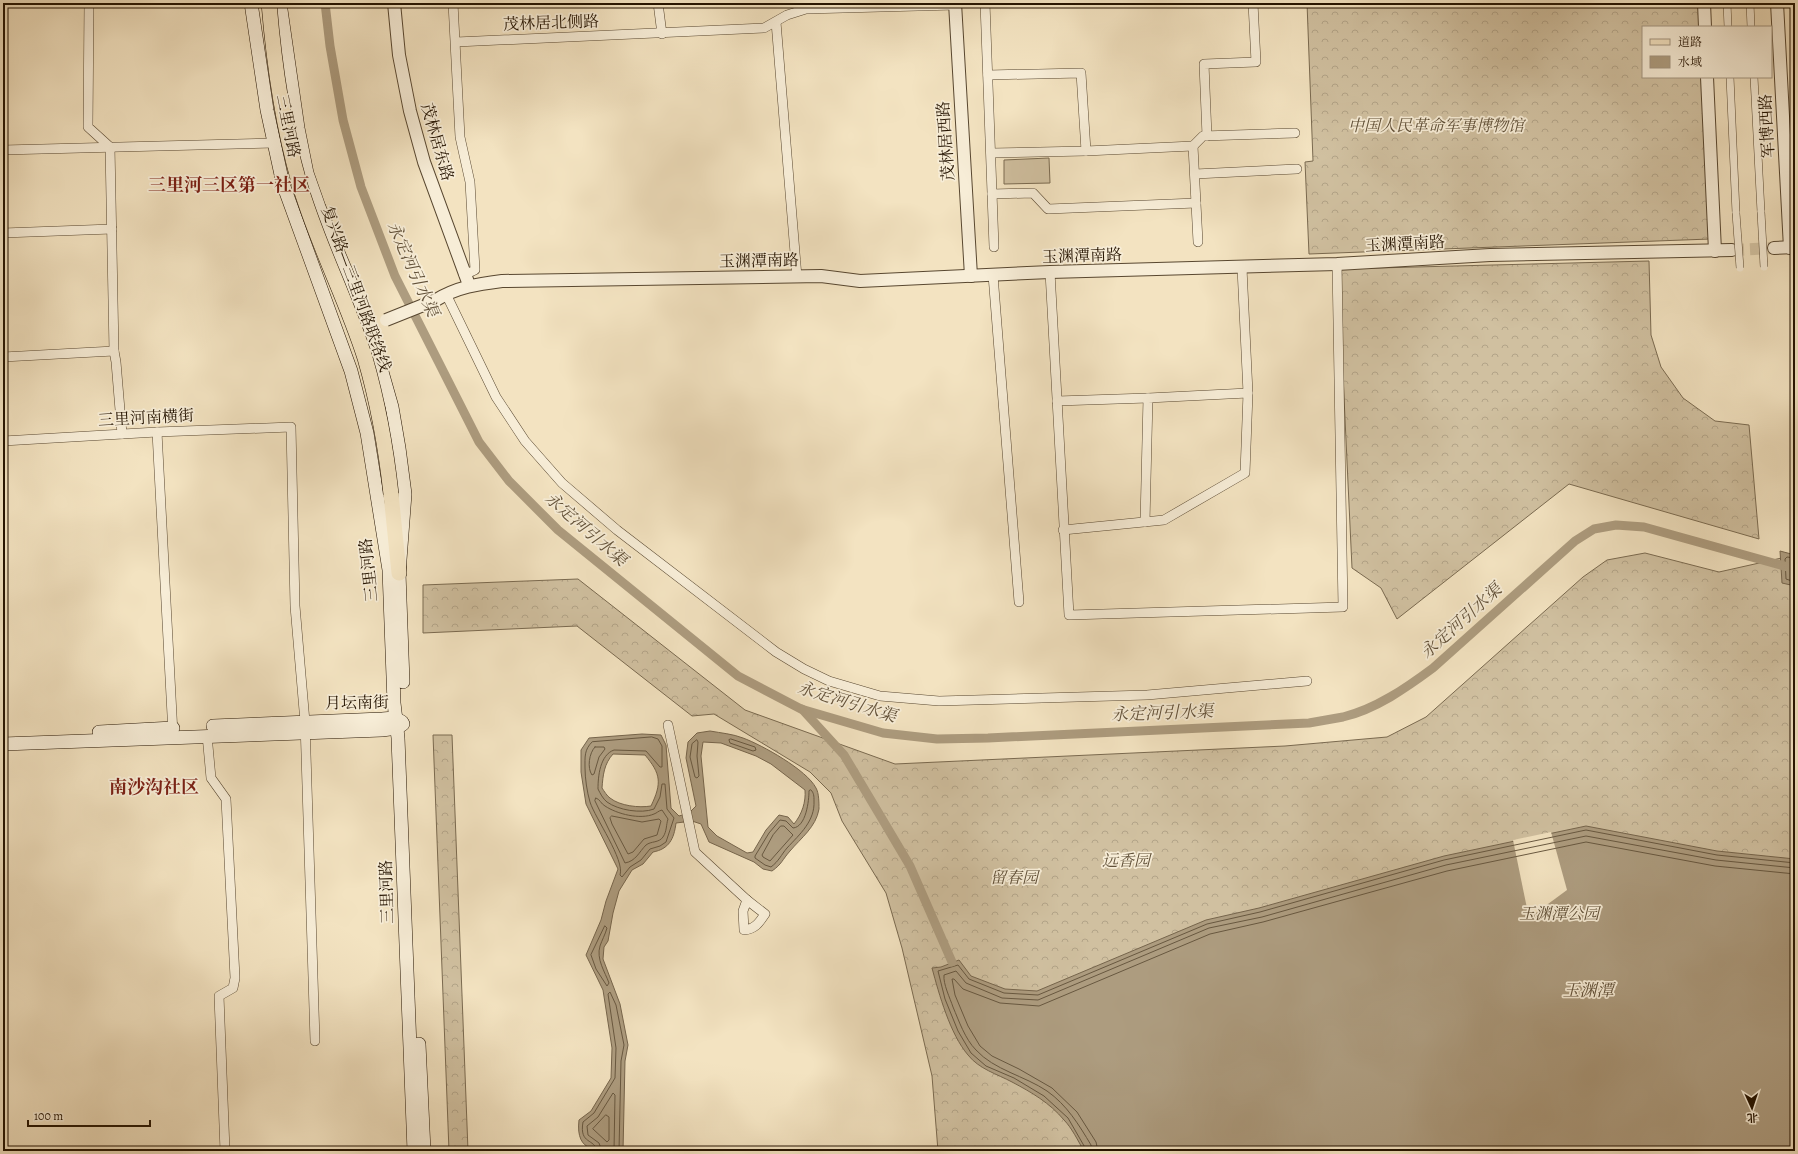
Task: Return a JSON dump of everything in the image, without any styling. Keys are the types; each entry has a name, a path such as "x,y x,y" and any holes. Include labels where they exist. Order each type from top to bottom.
{"main road":[{"path":"251,8 259,4 274,4"},
{"name":"三里河路","path":"274,4 308,173 319,206 369,326 392,407 400,448 405,494 394,571"},
{"name":"复兴路—三里河路联络线","path":"274,4 278,90 293,163 311,219 364,357 385,444 391,494 394,571"},
{"name":"三里河路","path":"251,8 273,143 283,184 352,371 367,433 394,571 414,1151"},
{"name":"三里河路","path":"399,723 424,1151"},
{"name":"月坛南街","path":"3,744 305,726 399,723"},
{"name":"月坛南街","path":"3,736 173,733 207,735 305,726"}],"street":[{"path":"88,3 88,127 110,147 114,351 122,434"},
{"name":"茂林居东路","path":"394,3 399,55 410,111 424,162 467,280"},
{"path":"453,3 460,137 470,182 475,270 467,280"},
{"path":"658,3 662,34"},
{"path":"985,3 994,247"},
{"path":"1207,136 1204,64 1256,62 1253,3"},
{"path":"1704,3 1705,26"},
{"path":"1727,3 1728,26"},
{"path":"1750,3 1751,26"},
{"name":"军博西路","path":"1777,3 1792,247"},
{"name":"茂林居北侧路","path":"456,42 662,34 764,28 787,14 806,9 955,4"},
{"name":"茂林居西路","path":"955,4 971,276"},
{"path":"776,22 797,277"},
{"path":"988,75 1082,73 1086,151"},
{"path":"1707,78 1715,251"},
{"path":"1730,78 1740,268"},
{"path":"1754,78 1764,267"},
{"path":"990,153 1086,151 1193,146 1203,136 1295,133"},
{"path":"3,150 273,143"},
{"path":"1193,146 1198,242"},
{"path":"1195,174 1297,169"},
{"path":"283,184 308,173"},
{"path":"992,194 1034,193 1048,209 1196,203"},
{"path":"3,234 112,229"},
{"path":"1774,248 1792,247"},
{"name":"玉渊潭南路","path":"369,326 441,297 467,280 502,281 820,276 860,280 1050,272 1242,268 1490,255 1732,250"},
{"path":"1050,272 1063,530 1069,615 1343,607 1337,264"},
{"path":"1063,530 1164,520 1245,473 1248,393 1242,268"},
{"path":"993,275 1019,602"},
{"path":"441,297 496,397 526,441 562,482 617,530 776,652 804,669 829,681 880,696 939,701 1147,695 1307,681"},
{"path":"3,357 114,351"},
{"path":"1057,401 1248,393"},
{"path":"1145,522 1148,398"},
{"name":"三里河南横街","path":"3,441 157,432 291,427 295,606 305,726"},
{"path":"157,432 173,733"},
{"path":"668,725 695,852 747,900"},
{"path":"305,726 315,1041"},
{"path":"207,735 211,778 226,798 235,978 233,988 219,996 225,1151"}],"green space":[{"name":"中国人民革命军事博物馆","path":"1307,3 1701,3 1702,26 1642,26 1642,78 1704,78 1710,239 1309,254 1305,162 1313,161"},
{"path":"1049,158 1050,183 1004,184 1004,160"},
{"path":"1649,261 1651,335 1661,367 1683,398 1715,421 1749,425 1759,539 1569,484 1397,619 1381,588 1352,568 1338,269"},
{"name":"玉渊潭公园","path":"1645,553 1719,572 1795,555 1795,1151 938,1151 932,1076 902,948 886,893 842,821 831,793 810,772 714,714 692,716 577,626 423,633 423,585 578,579 745,710 895,764 1285,746 1387,737 1426,717 1583,577 1607,560"},
{"path":"433,735 452,735 468,1151 449,1151"}],"water":[{"path":"1780,551 1795,555 1795,586 1782,583"},
{"path":"710,731 739,737 761,746 783,759 794,766 811,781 818,793 819,809 815,821 811,827 780,864 772,871 763,869 754,862 709,842 701,824 692,821 676,823 674,834 667,846 653,852 643,864 632,870 619,891 608,941 604,947 603,959 620,1004 628,1045 625,1061 623,1151 597,1150 585,1145 581,1139 579,1120 591,1111 611,1078 612,1048 603,990 586,955 601,920 606,901 618,869 586,804 581,772 581,750 589,738 642,734 661,735 666,745 671,808 679,816 689,813 696,806 686,758 688,742 697,733","holes":["703,742 721,743 756,756 771,764 805,790 803,808 794,824 788,817 779,815 766,830 753,852 747,853 717,836 708,827 701,756","613,754 645,755 657,773 658,779 657,791 651,806 641,807 624,805 614,801 602,788 606,766"]},
{"name":"玉渊潭","path":"1586,826 1717,851 1795,859 1795,1151 1084,1151 1070,1127 1053,1108 1040,1098 1012,1082 988,1071 972,1060 956,1036 951,1025 932,968 941,967 959,960 971,976 1005,989 1037,991 1206,920 1259,908 1444,856"}],"pier":[{"path":"1551,832 1567,890 1529,918 1513,840"}],"waterway":[{"name":"永定河引水渠","path":"325,3 330,46 343,120 361,187 395,276 479,442 509,481 558,530 738,676 801,709 883,733 937,739 1309,723 1343,717 1367,709 1412,683 1433,668 1575,541 1594,529 1616,525 1644,527 1795,569"},
{"path":"802,709 844,755 878,812 910,866 952,962"}],"tunnel":[{"path":"1732,250 1774,248"}],"district":[{"name":"三里河三区第一社区","path":"229,185"},
{"name":"南沙沟社区","path":"154,787"}],"park label":[{"name":"远香园","path":"1126,861"},
{"name":"留春园","path":"1014,878"}]}
